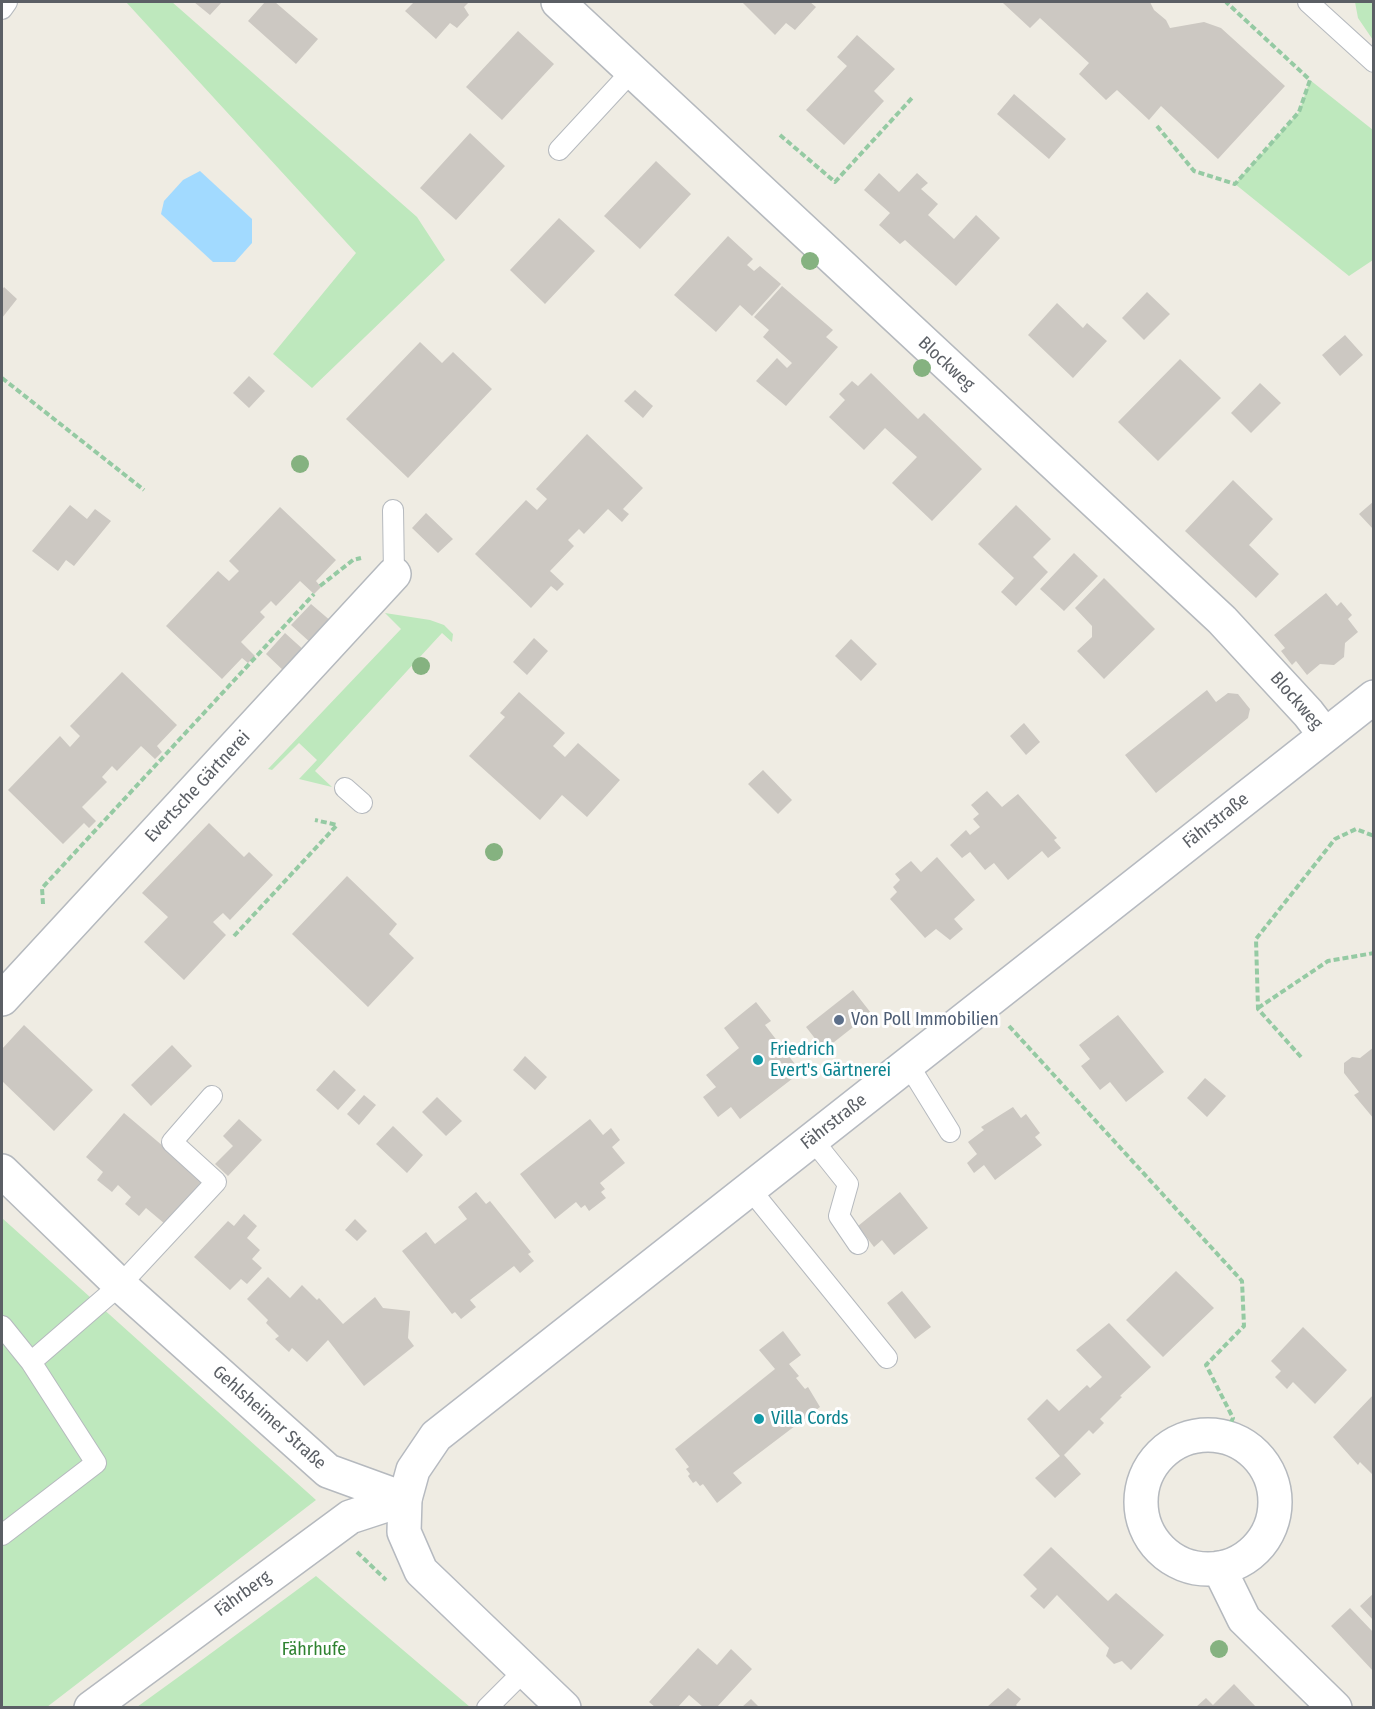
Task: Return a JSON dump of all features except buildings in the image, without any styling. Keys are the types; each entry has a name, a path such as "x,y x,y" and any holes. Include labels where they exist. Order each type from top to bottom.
{"street":[{"name":"Blockweg","path":"558,2 1222,620 1308,713 1325,735"},
{"name":"Evertsche Gärtnerei","path":"2,999 394,574"},
{"name":"Fährstraße","path":"405,1499 413,1470 436,1436 1374,697"},
{"name":"Gehlsheimer Straße","path":"2,1171 120,1285 328,1471 405,1499"},
{"path":"1199,1435 1225,1436 1249,1448 1266,1467 1275,1491 1274,1518 1263,1541 1244,1559 1219,1568 1193,1567 1169,1556 1151,1537 1142,1512 1143,1485 1154,1461 1174,1444 1199,1435"},
{"path":"405,1499 404,1532 421,1571 564,1707"},
{"name":"Fährberg","path":"91,1707 350,1517 405,1499"},
{"path":"1219,1568 1244,1619 1335,1707"}],"lane":[{"path":"2,9 7,2"},
{"path":"1308,2 1374,62"},
{"path":"560,150 631,72"},
{"path":"393,510 394,574"},
{"path":"345,788 362,803"},
{"path":"908,1064 950,1132"},
{"path":"31,1362 120,1285 216,1182 172,1142 212,1096"},
{"path":"812,1139 848,1184 839,1216 858,1244"},
{"path":"750,1189 886,1358"},
{"path":"2,1326 31,1362 96,1463 2,1535"},
{"path":"487,1707 525,1670"}],"path":[{"path":"1157,126 1194,171 1235,184 1299,112 1310,80 1226,2"},
{"path":"780,135 835,182 912,98"},
{"path":"2,378 144,490"},
{"path":"46,952 42,888 314,594"},
{"path":"234,936 337,825 315,820"},
{"path":"1301,1057 1258,1009 1256,939 1335,839 1356,830 1374,836"},
{"path":"1258,1009 1328,961 1374,953"},
{"path":"987,1001 1242,1281 1244,1326 1206,1365 1233,1418 1225,1436"}],"green space":[{"path":"126,2 172,2 417,217 445,260 312,388 273,354 356,253"},
{"path":"1355,2 1373,2 1373,40 1358,18"},
{"path":"1310,80 1373,130 1373,260 1349,276 1235,184 1299,112"},
{"path":"385,613 430,620 444,625 453,634 452,642 442,633 315,771 332,787 299,779 317,760 299,743 272,770 268,769 401,629"},
{"path":"2,1218 316,1500 47,1707 2,1707"},
{"name":"Fährhufe","path":"316,1576 470,1707 137,1707 195,1665"}],"water":[{"path":"200,171 252,219 252,243 235,262 213,262 161,214 164,201 183,180"}],"place":[{"name":"Von Poll Immobilien","path":"839,1020"},
{"name":"Friedrich Evert's Gärtnerei","path":"758,1060"},
{"name":"Villa Cords","path":"759,1419"}]}
